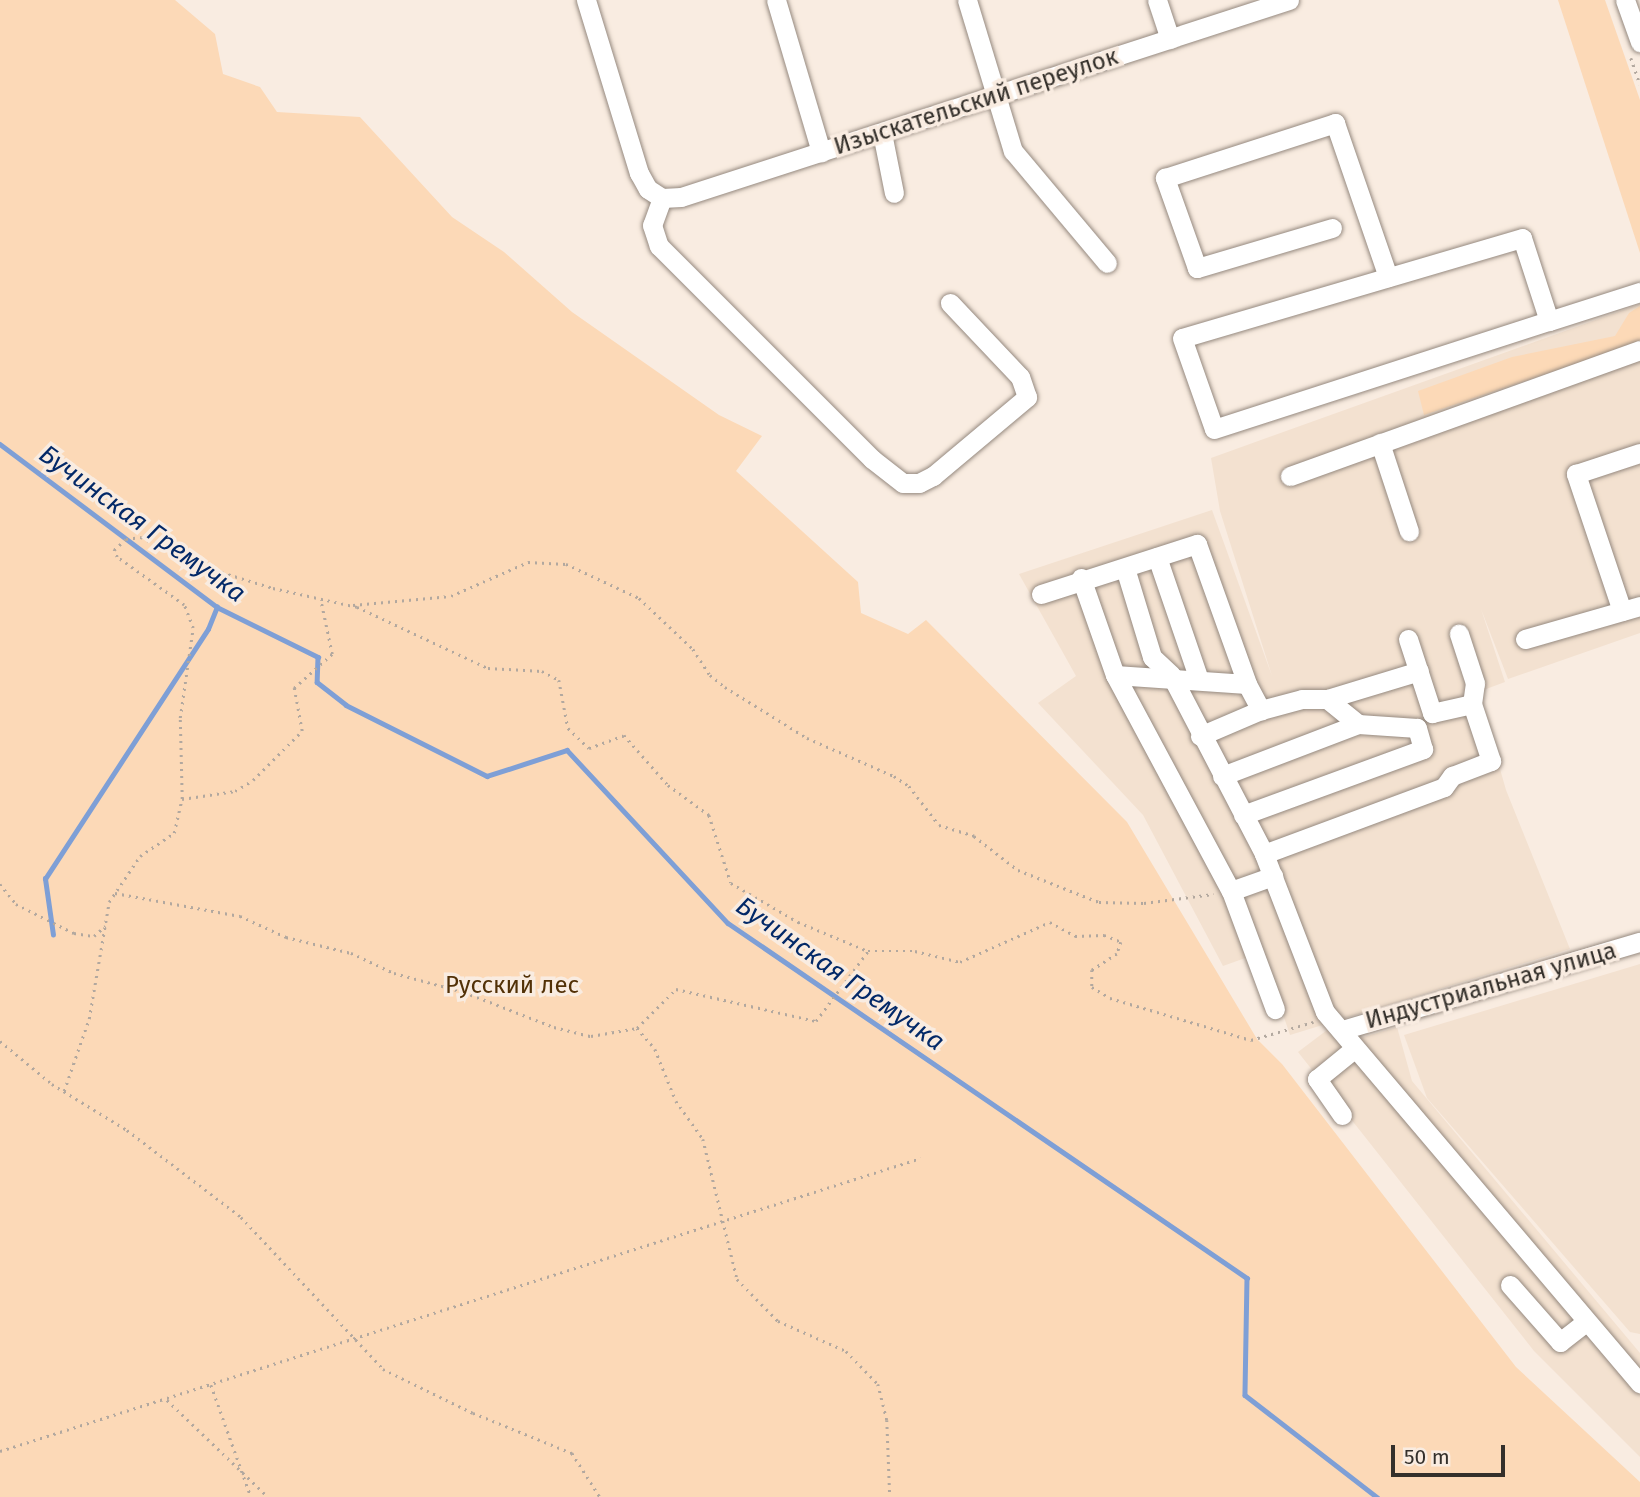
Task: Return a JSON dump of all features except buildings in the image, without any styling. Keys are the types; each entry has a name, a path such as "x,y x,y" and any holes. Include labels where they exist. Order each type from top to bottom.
{"street":[{"path":"586,0 639,173 648,189 662,198 652,225 659,246 872,459 904,483 919,483 933,476 1027,397 1020,377 950,303"},
{"path":"776,0 821,152"},
{"path":"967,0 1013,151 1107,263"},
{"path":"1157,0 1170,39"},
{"name":"Изыскательский переулок","path":"662,198 681,197 1289,0"},
{"path":"1626,0 1640,42"},
{"path":"1332,228 1197,268 1165,178 1335,123 1388,277"},
{"path":"881,133 894,193"},
{"path":"1549,321 1522,238 1182,338 1213,429 1640,292"},
{"path":"1290,476 1640,350"},
{"path":"1380,443 1409,531"},
{"path":"1525,639 1631,608 1576,474 1640,453"},
{"path":"1041,594 1081,578 1125,568 1197,544 1247,684 1261,710"},
{"path":"1157,557 1199,680"},
{"path":"1125,568 1152,657 1171,675 1200,736 1264,854 1336,1023 1640,1383"},
{"path":"1081,578 1115,675 1231,891 1275,1009"},
{"path":"1264,854 1444,787 1452,776 1491,761 1472,704 1475,683 1459,634"},
{"path":"1408,639 1432,713"},
{"path":"1200,736 1261,710 1302,699 1327,699 1419,671"},
{"path":"1115,675 1171,675 1247,684"},
{"path":"1327,699 1358,724"},
{"path":"1222,776 1358,724 1417,728 1432,713 1472,704"},
{"path":"1243,815 1423,749 1417,728"},
{"path":"1231,891 1273,876"},
{"name":"Индустриальная улица","path":"1336,1023 1640,942"},
{"path":"1342,1115 1317,1079 1355,1048"},
{"path":"1510,1285 1560,1342 1586,1322"}],"path":[{"path":"64,1091 89,1019 105,926 115,893 140,856 174,833 182,799 180,718 193,628 184,605 117,557 114,550 126,539 141,537 195,564 350,606 488,668 542,671 559,680 568,728 589,748 624,735 668,785 709,815 731,883 798,922 869,951 915,951 960,962 1050,922 1075,936 1104,935 1121,942 1117,954 1092,970 1092,987 1110,998 1251,1040 1336,1023"},
{"path":"350,606 451,596 528,562 566,564 653,609 725,687 815,742 894,776 909,786 939,825 974,836 1027,874 1099,902 1187,899 1231,891"},
{"path":"182,799 235,791 253,780 302,731 294,688 332,654 321,600"},
{"path":"0,884 16,904 74,933 93,936 105,926"},
{"path":"115,893 240,916 286,937 351,953 382,969 464,992 573,1033 610,1035 637,1028 676,989 816,1021 869,951"},
{"path":"637,1028 655,1049 676,1101 703,1139 737,1279 778,1321 852,1356 878,1384 887,1420 890,1497"},
{"path":"0,1041 64,1091 127,1130 241,1217 350,1338 383,1369 474,1413 572,1453 600,1497"},
{"path":"0,1451 921,1158"},
{"path":"211,1384 251,1497"},
{"path":"165,1399 268,1497"}],"shaded area":[{"path":"1640,304 1640,633 1508,679 1481,609 1505,682 1478,692 1506,790 1570,949 1290,1035 1262,952 1223,966 1143,815 1038,703 1076,676 1019,574 1212,510 1272,676 1220,511 1211,458"},
{"path":"1640,964 1640,1334 1630,1332 1427,1098 1404,1035"},
{"path":"1331,1027 1344,1043 1397,1027 1412,1081 1640,1353 1640,1457 1534,1351 1298,1052"}],"green space":[{"name":"Русский лес","path":"0,0 175,0 215,34 223,74 260,87 277,112 360,117 452,217 504,252 572,312 719,415 762,436 736,471 858,582 861,613 908,634 926,620 1127,822 1257,1039 1282,1064 1516,1367 1640,1482 1640,1497 0,1497"},
{"path":"1558,0 1605,0 1640,100 1640,253"},
{"path":"1640,306 1640,342 1424,415 1418,391 1512,357 1615,336 1629,313"}],"waterway":[{"name":"Бучинская Гремучка","path":"0,444 217,607 318,657 317,682 346,705 487,776 567,750 728,923 1247,1278 1245,1395 1377,1497"},
{"path":"53,935 45,879 208,629 217,607"}]}
